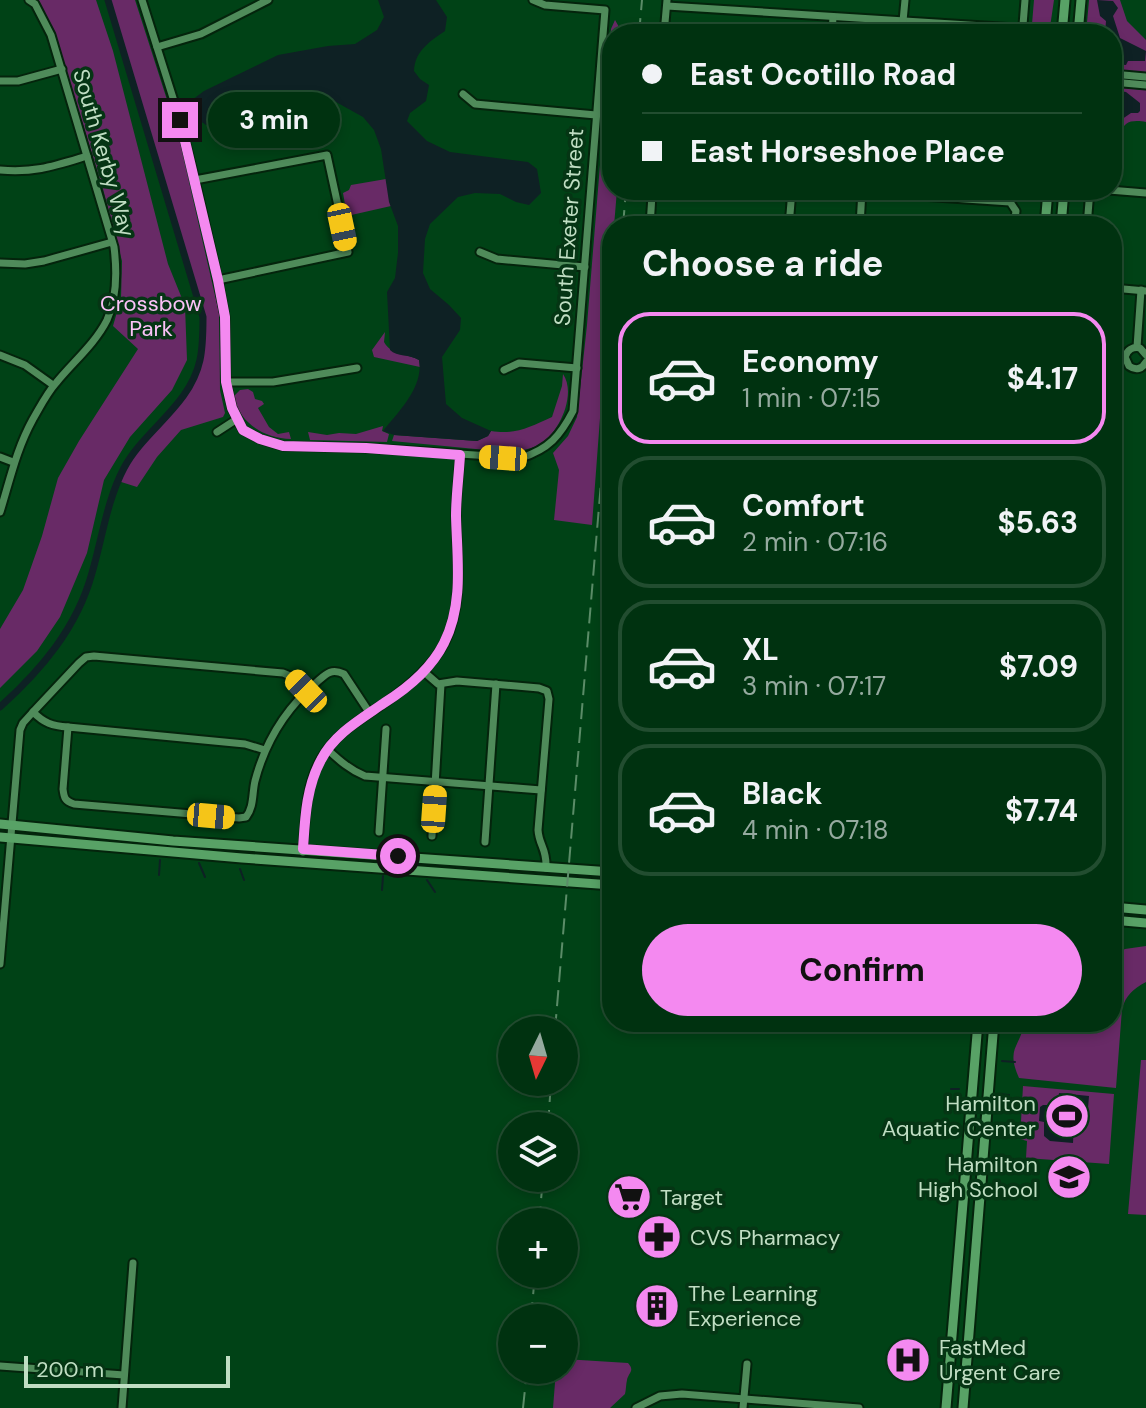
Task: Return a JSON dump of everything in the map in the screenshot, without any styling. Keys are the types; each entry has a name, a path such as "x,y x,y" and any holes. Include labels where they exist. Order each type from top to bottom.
{"main road":[{"path":"1063,24 1065,0"},
{"path":"1079,24 1081,0"},
{"path":"0,824 173,841 602,871"},
{"path":"5,837 602,884"},
{"path":"1122,908 1146,910"},
{"path":"1122,921 1146,923"},
{"path":"946,1408 977,1032"},
{"path":"963,1408 993,1032"}],"street":[{"name":"South Kerby Way","path":"0,512 13,462 32,422 53,385 106,321 114,295 116,267 112,242 51,35 35,4 29,0"},
{"path":"142,0 180,120 195,180 225,317 226,382 232,408 243,430 283,446 460,455 456,512 457,600 445,642 432,663 344,732 321,758 308,794 302,862"},
{"path":"157,47 201,34 268,0"},
{"name":"South Exeter Street","path":"533,0 545,5 605,10 604,24"},
{"path":"903,21 905,0"},
{"path":"1023,24 1025,0"},
{"path":"665,24 667,3 954,24"},
{"path":"833,17 833,24"},
{"name":"South Exeter Street","path":"460,455 521,458 537,453 554,441 573,411 602,45"},
{"path":"0,81 18,81 62,69"},
{"path":"1122,75 1146,77"},
{"path":"1122,83 1146,85"},
{"path":"463,94 475,104 596,115"},
{"path":"195,180 327,155 348,252 218,280"},
{"path":"0,170 41,170 87,156"},
{"path":"1122,191 1146,193"},
{"path":"983,200 1010,202 1015,209 1015,216"},
{"path":"0,263 44,261 112,242"},
{"path":"480,252 497,259 585,267"},
{"path":"1122,289 1144,290 1137,347"},
{"path":"1137,347 1146,355"},
{"path":"1137,347 1128,351 1125,357 1127,364 1135,369 1146,362"},
{"path":"0,355 25,365 53,385"},
{"path":"504,370 519,363 577,368"},
{"path":"226,382 273,382 357,368"},
{"path":"217,432 237,419"},
{"path":"0,457 13,462"},
{"path":"0,964 5,837 11,825 18,738 23,723 79,663 86,657 94,656 283,673 295,678 306,691"},
{"path":"68,727 63,789 68,802 239,818 246,817 252,804 254,784 265,750 281,721 306,691 328,673 332,670 344,674 369,712"},
{"path":"423,671 435,683 457,681 543,688 548,693 538,834 546,853 546,868"},
{"path":"432,836 441,684"},
{"path":"485,842 496,684"},
{"path":"33,712 52,726 245,744 265,750"},
{"path":"379,832 386,729"},
{"path":"328,750 355,773 365,776 541,790"},
{"path":"122,1408 133,1263"},
{"path":"743,1404 747,1364"},
{"path":"0,1366 124,1375"},
{"path":"636,1408 660,1396 682,1394 743,1404 859,1408"}],"green space":[{"name":"Crossbow Park","path":"34,0 96,0 113,51 168,264 185,306 187,360 172,390 130,437 104,480 87,553 60,617 37,651 0,688 0,629 23,590 58,478 138,349 113,326 121,298 122,261 58,44 38,2"},
{"path":"110,0 135,0 178,134 219,313 220,390 225,413 223,417 181,430 157,457 137,487 118,481 134,454 173,412 190,388 202,358 204,318"},
{"path":"1034,0 1054,0 1050,24 1032,24"},
{"path":"1089,0 1120,0 1127,21 1146,40 1146,73 1122,72 1122,24 1087,24"},
{"path":"1122,88 1146,90 1146,122 1130,122 1122,131"},
{"path":"602,140 602,200 616,200 615,216 602,216 602,392 592,525 554,520 559,470 553,453 568,436 577,417"},
{"path":"386,179 391,206 347,216 343,193 351,185"},
{"path":"385,332 387,347 419,360 420,367 374,357 372,350"},
{"path":"563,374 568,392 564,413 553,432 535,447 507,452 392,441 394,435 477,441 491,431 508,432 530,427 552,417"},
{"path":"248,389 255,399 264,404 258,408 269,427 278,434 289,432 291,439 272,436 248,422 233,397 240,390"},
{"path":"383,426 382,431 389,434 387,442 310,440 308,432 356,434"},
{"path":"1146,946 1146,982 1131,993 1122,1009 1122,950"},
{"path":"1022,1032 1120,1032 1116,1088 1019,1078 1015,1068 1015,1049"},
{"path":"1141,1060 1146,1060 1146,1215 1128,1214"},
{"name":"Hamilton Aquatic Center","path":"1023,1086 1114,1094 1109,1164 1026,1158 1027,1141 1020,1139"},
{"path":"578,1360 628,1363 630,1366 625,1394 610,1408 553,1408 555,1384 578,1384"}],"water":[{"path":"378,0 436,0 447,17 445,31 428,43 417,58 414,71 429,85 426,101 410,113 407,121 427,141 450,152 528,162 537,169 541,193 529,205 500,194 475,193 458,197 430,224 425,239 423,273 430,289 461,318 460,330 442,357 446,404 462,418 491,431 477,441 394,435 383,431 414,389 420,370 419,360 390,350 387,292 395,278 398,226 389,202 381,149 374,130 363,117 327,97 305,97 251,122 206,125 196,118 192,100 204,91 278,55 355,44 377,30 384,17"},
{"path":"1097,0 1113,1 1118,8 1113,16 1116,24 1106,24 1100,16"},
{"path":"1122,39 1146,51 1145,61 1128,61 1122,65"},
{"path":"1122,91 1140,103 1140,111 1122,119"},
{"path":"1059,1093 1089,1096 1087,1120 1069,1119 1068,1124 1074,1125 1073,1143 1050,1141 1044,1136 1044,1122 1039,1121 1040,1107 1043,1105 1050,1105 1054,1111 1064,1112 1064,1115 1069,1111 1069,1107 1058,1106"}],"waterway":[{"path":"0,707 30,678 67,630 85,593 118,480 143,441 187,391 201,355 203,317 108,0"},
{"path":"159,875 160,860"},
{"path":"199,863 205,877"},
{"path":"240,869 244,880"},
{"path":"382,890 383,876"},
{"path":"427,880 435,892"},
{"path":"1002,1061 1015,1062"},
{"path":"951,1089 959,1089"},
{"path":"998,1094 1009,1095"},
{"path":"996,1131 1008,1132"}],"railway":[{"path":"640,24 642,0"},
{"path":"624,216 625,200"},
{"path":"556,1016 602,471"},
{"path":"549,1112 550,1096"},
{"path":"540,1208 542,1192"},
{"path":"532,1304 534,1288"},
{"path":"523,1408 526,1384"}],"place":[{"name":"Hamilton Aquatic Center","path":"1067,1116"},
{"name":"Hamilton High School","path":"1069,1177"},
{"name":"Target","path":"629,1197"},
{"name":"CVS Pharmacy","path":"659,1237"},
{"name":"The Learning Experience","path":"657,1306"},
{"name":"FastMed Urgent Care","path":"908,1360"}],"route":[{"path":"180,120 225,317 226,382 232,408 243,430 283,446 460,455 456,512 457,600 445,642 432,663 414,681 361,717 332,745 321,758 306,806 303,849 398,856"}]}
